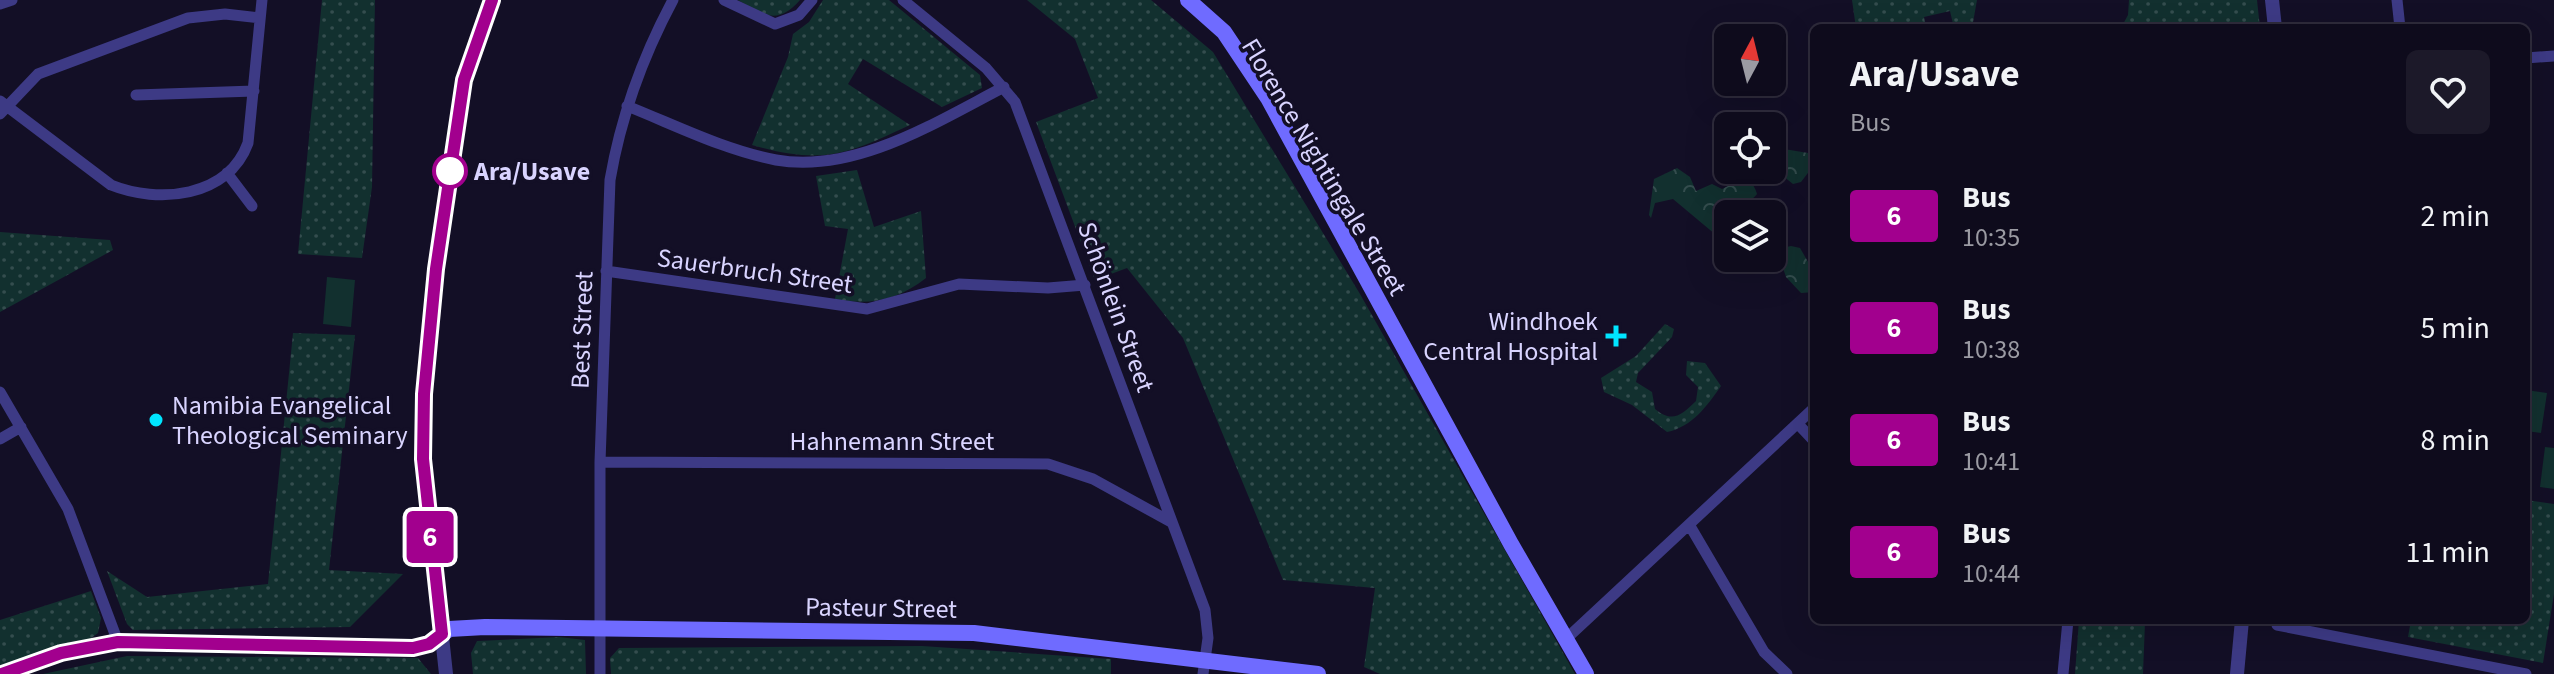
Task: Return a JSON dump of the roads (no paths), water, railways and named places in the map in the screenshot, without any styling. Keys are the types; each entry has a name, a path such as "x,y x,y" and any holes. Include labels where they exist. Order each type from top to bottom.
{"main road":[{"name":"Florence Nightingale Street","path":"1178,0 1215,35 1245,74 1368,293 1392,327 1586,674"},
{"name":"Florence Nightingale Street","path":"1188,0 1224,32 1252,72 1381,301 1392,327"},
{"name":"Pasteur Street","path":"2,674 61,653 118,642 413,648 429,644 449,629 485,627 963,632 1203,666 1318,674"}],"street":[{"path":"0,4 12,0"},
{"path":"260,18 225,14 188,18 38,74 2,107 119,188 183,195 200,192 227,173 242,157 248,143 262,0"},
{"path":"446,674 423,459 424,394 436,269 464,80 492,0"},
{"name":"Best Street","path":"600,674 597,630 600,462 610,180 627,106 649,47 673,0"},
{"path":"724,0 775,24 799,15 812,0"},
{"name":"Schönlein Street","path":"903,0 955,40 1004,87 1023,120 1205,610 1208,638 1203,666"},
{"path":"2272,0 2275,24"},
{"path":"2397,0 2400,24"},
{"path":"2530,58 2554,56"},
{"path":"627,106 751,154 777,160 816,162 860,154 931,124 1004,87"},
{"path":"136,95 254,91"},
{"path":"227,173 252,206"},
{"name":"Sauerbruch Street","path":"606,271 867,309 959,284 1048,288 1085,285"},
{"path":"0,392 68,509 118,642"},
{"path":"1566,639 1810,412"},
{"path":"1798,424 1810,437"},
{"path":"0,439 21,427"},
{"name":"Hahnemann Street","path":"600,462 1048,464 1093,479 1171,522"},
{"path":"1690,526 1764,652 1787,674"},
{"path":"2063,674 2068,624"},
{"path":"2237,674 2242,624"},
{"path":"2277,625 2526,674"}],"place":[{"name":"Ara/Usave","path":"450,171"},
{"name":"Windhoek Central Hospital","path":"1616,336"},
{"name":"Namibia Evangelical Theological Seminary","path":"156,420"}]}
